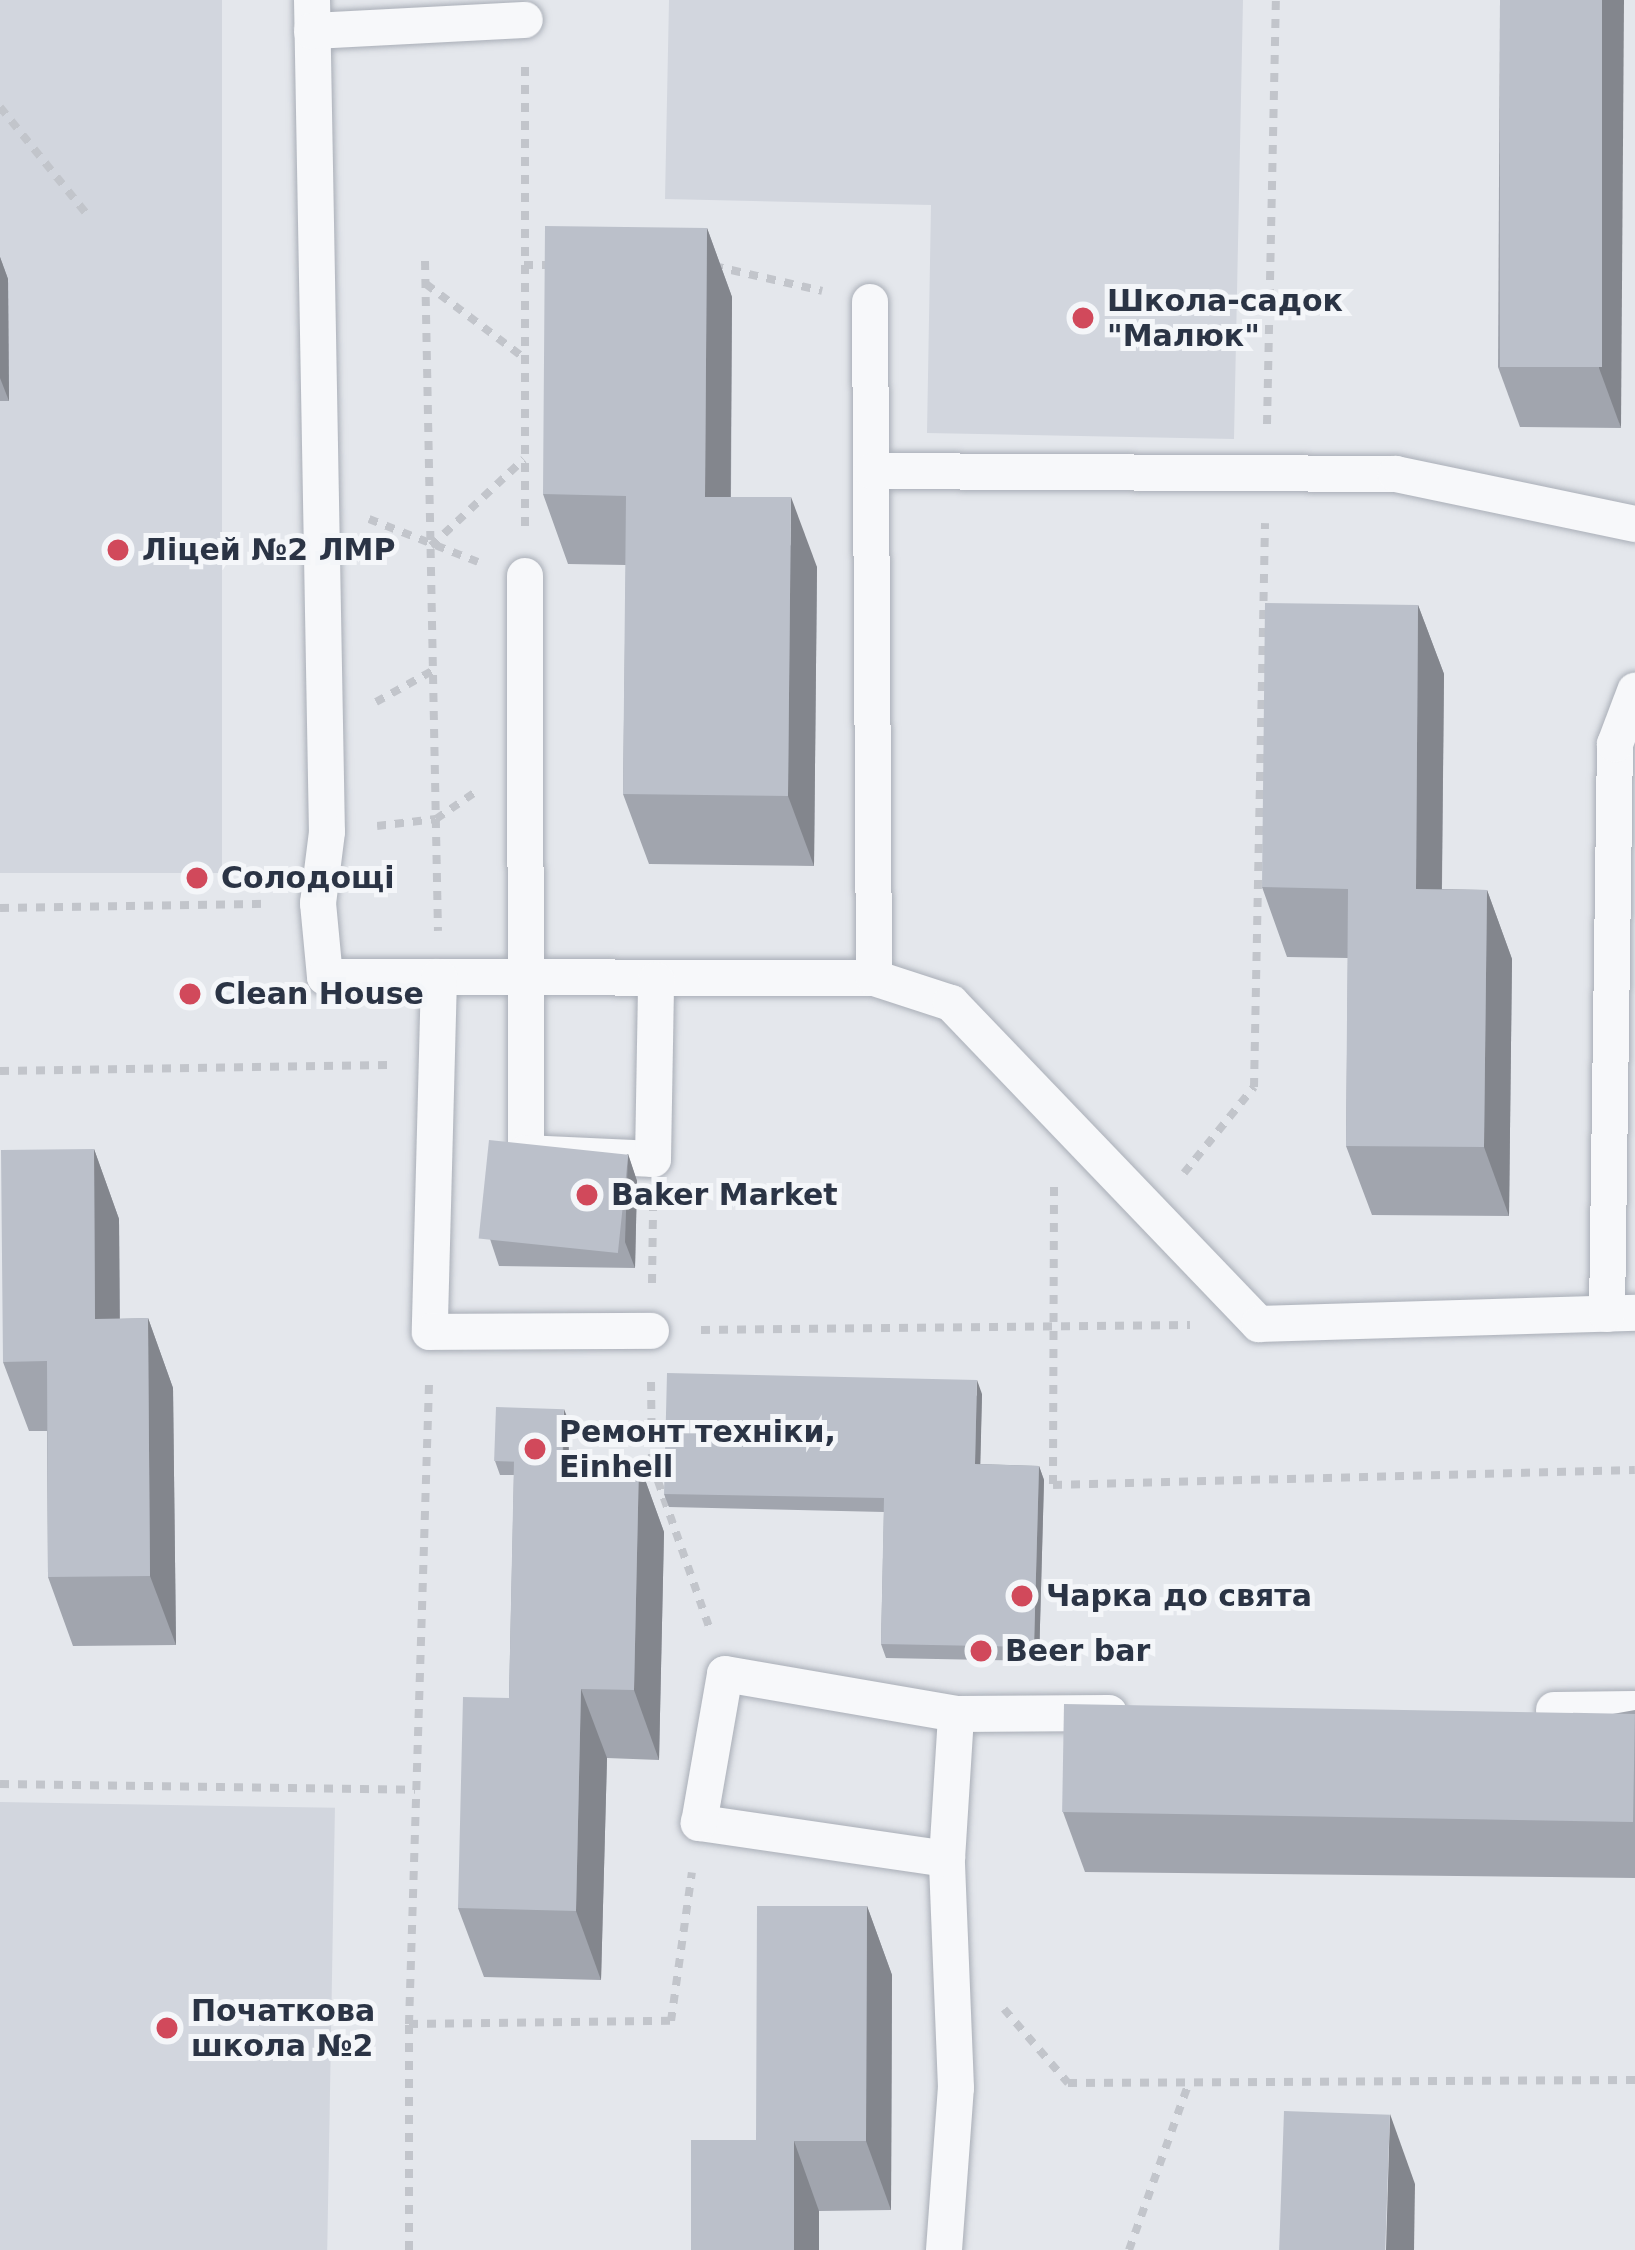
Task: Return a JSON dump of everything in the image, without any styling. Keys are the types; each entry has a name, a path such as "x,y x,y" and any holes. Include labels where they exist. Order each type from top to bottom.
{"lane":[{"path":"525,20 312,15 327,832 318,903 325,977 874,978 951,1003 1259,1324 1621,1314 1616,744 1635,691"},
{"path":"870,302 874,978"},
{"path":"872,470 1396,474 1635,524"},
{"path":"525,576 526,1153 653,1159 656,980"},
{"path":"439,977 430,1332 651,1330"},
{"path":"946,1859 699,1823 725,1674 956,1714 1143,1712"},
{"path":"1518,1710 1635,1709"},
{"path":"948,2249 956,2088 946,1859 956,1714"}],"path":[{"path":"1152,1212 1254,1088 1276,0"},
{"path":"525,20 525,576"},
{"path":"0,107 90,218"},
{"path":"425,261 439,977"},
{"path":"524,265 567,265"},
{"path":"697,266 870,302"},
{"path":"426,284 525,358"},
{"path":"430,547 524,459"},
{"path":"0,908 318,903"},
{"path":"0,1071 436,1064"},
{"path":"1053,1109 1053,1485 1635,1470"},
{"path":"653,1159 652,1464 725,1674"},
{"path":"651,1330 1259,1324"},
{"path":"409,2250 409,2024 430,1332"},
{"path":"0,1784 415,1790"},
{"path":"409,2024 671,2021 699,1823"},
{"path":"950,1946 1068,2083 1635,2080"},
{"path":"1129,2250 1189,2082"}],"shaded area":[{"name":"Ліцей №2 ЛМР","path":"0,0 222,0 222,873 0,873"},
{"name":"Школа-садок \"Малюк\"","path":"669,0 1243,0 1234,439 927,433 931,205 665,199"},
{"name":"Початкова школа №2","path":"0,1802 335,1808 327,2250 0,2250"}],"building":[{"path":"1500,0 1602,0 1602,367 1500,367"},
{"path":"545,226 707,228 705,497 791,497 788,796 623,794 626,496 543,494"},
{"path":"1265,603 1418,605 1416,889 1487,890 1484,1147 1346,1146 1348,889 1262,887"},
{"path":"489,1140 628,1155 618,1253 479,1238"},
{"path":"94,1149 95,1319 148,1318 150,1576 48,1577 47,1361 3,1362 1,1150"},
{"path":"667,1373 977,1380 975,1464 1039,1466 1034,1647 881,1644 884,1498 664,1494"},
{"name":"Ремонт техніки, Einhell","path":"496,1407 564,1409 562,1463 494,1461"},
{"path":"514,1460 639,1463 634,1690 581,1689 576,1911 458,1908 463,1697 509,1698"},
{"path":"1064,1704 1635,1714 1633,1822 1062,1812"},
{"path":"757,1906 867,1906 866,2141 794,2141 794,2250 691,2250 691,2140 756,2140"},
{"path":"1284,2111 1390,2115 1385,2250 1279,2250"}],"place":[{"name":"Школа-садок \"Малюк\"","path":"1083,318"},
{"name":"Ліцей №2 ЛМР","path":"118,550"},
{"name":"Солодощі","path":"197,878"},
{"name":"Clean House","path":"190,994"},
{"name":"Baker Market","path":"587,1195"},
{"name":"Ремонт техніки, Einhell","path":"535,1449"},
{"name":"Чарка до свята","path":"1022,1596"},
{"name":"Beer bar","path":"981,1651"},
{"name":"Початкова школа №2","path":"167,2028"}]}
